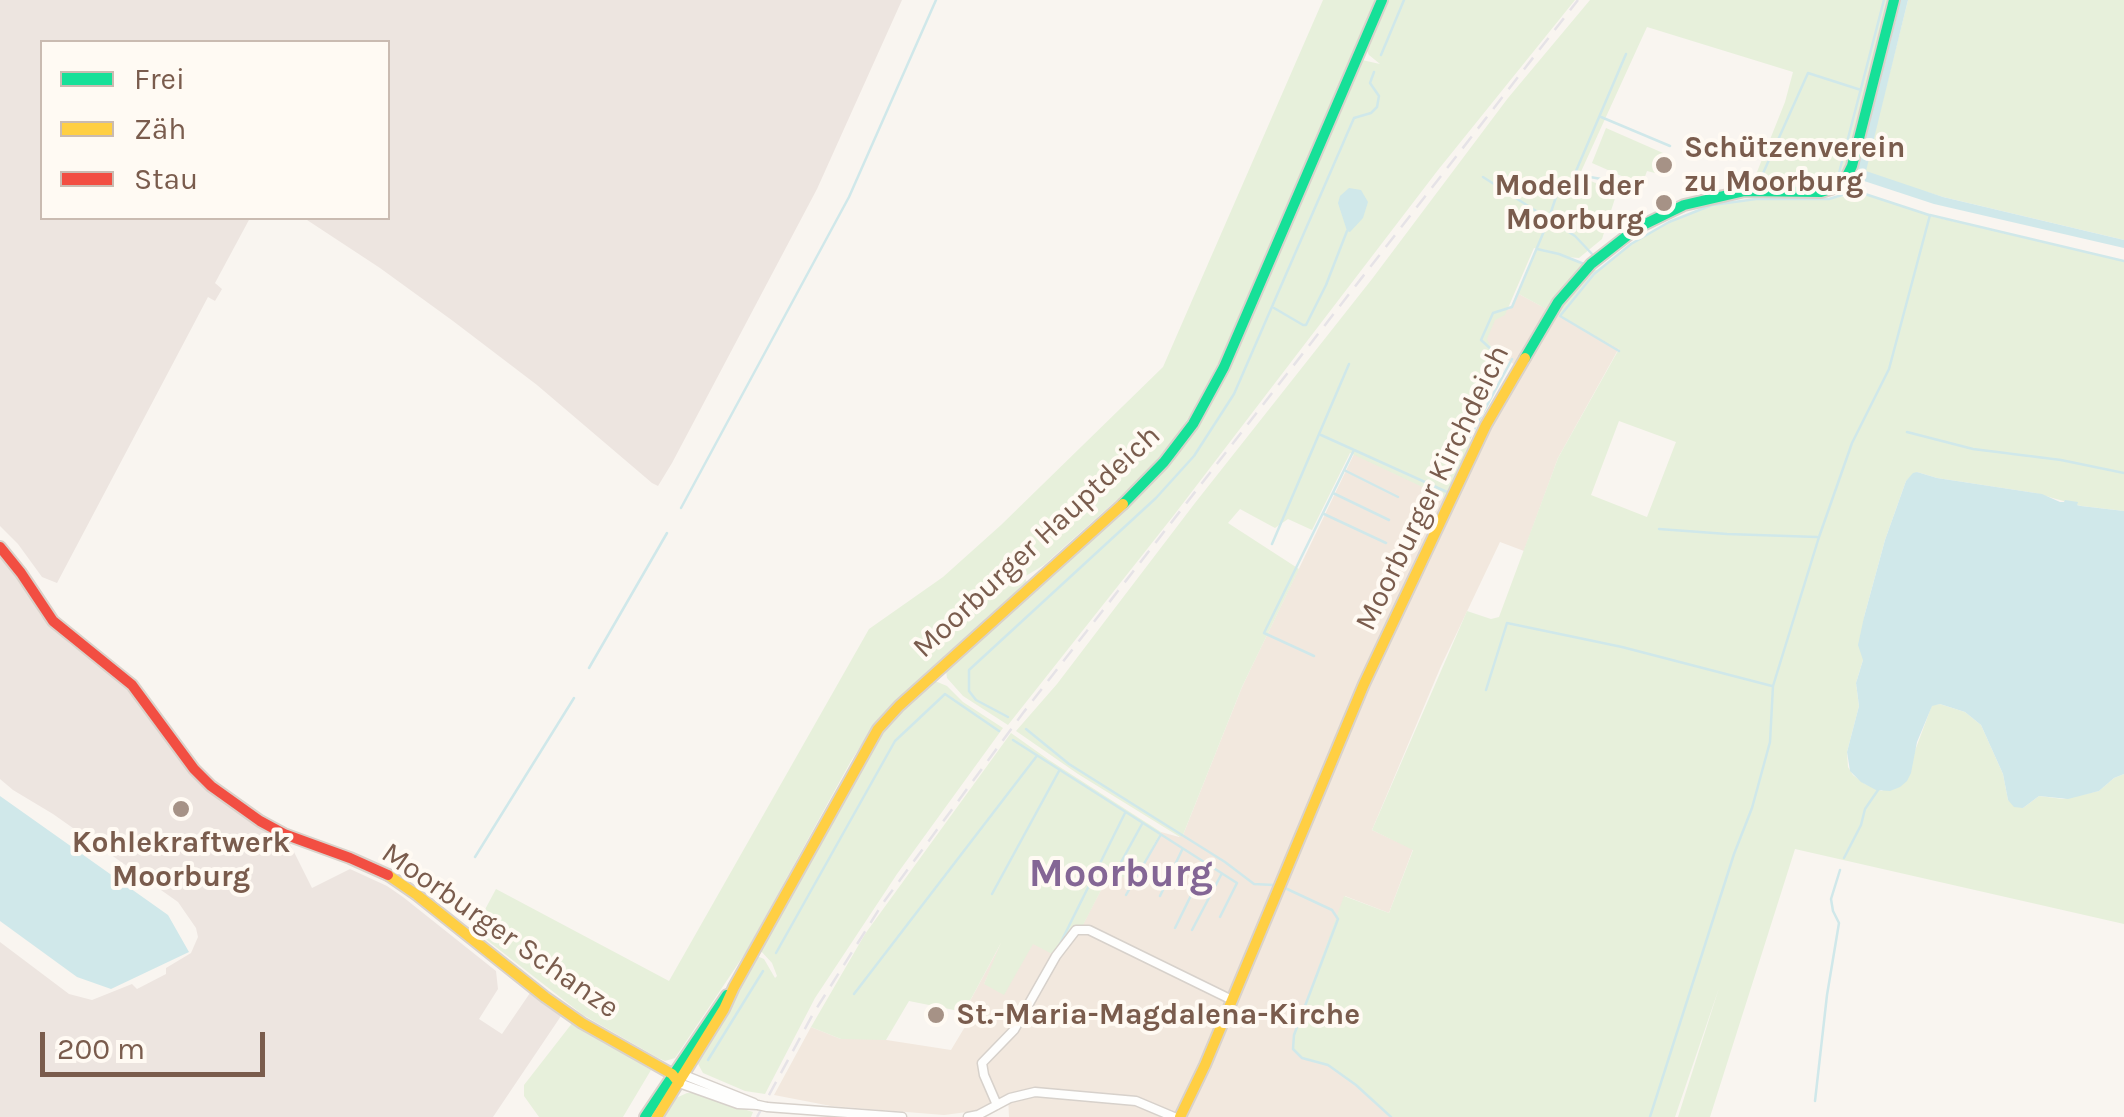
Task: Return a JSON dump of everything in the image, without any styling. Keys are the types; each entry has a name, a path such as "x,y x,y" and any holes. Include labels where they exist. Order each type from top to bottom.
{"street":[{"name":"Moorburger Hauptdeich","path":"678,1078 724,1009 862,755 885,722 1138,490 1193,424 1224,367 1382,0"},
{"name":"Moorburger Kirchdeich","path":"1177,1117 1205,1065 1364,684 1451,496 1486,424 1558,302 1591,264 1637,228 1684,205 1745,191 1821,192 1836,188 1852,166 1894,0"},
{"name":"Moorburger Schanze","path":"0,547 53,620 132,685 211,786 260,822 385,873 545,998 678,1078"},
{"path":"998,1105 982,1062 1014,1030 1056,956 1072,933 1081,928 1232,1000"},
{"path":"678,1078 763,1106 902,1117"},
{"path":"645,1117 678,1078"},
{"path":"657,1117 678,1078"},
{"path":"968,1117 1026,1093 1136,1101 1177,1117"}],"shaded area":[{"path":"0,0 902,0 817,189 658,486 453,321 307,220 390,220 390,40 40,40 40,220 249,220 215,283 222,289 215,301 208,297 57,583 42,577 0,526"},
{"path":"1517,293 1619,348 1558,458 1524,551 1500,542 1441,666 1372,830 1413,849 1389,913 1345,896 1302,1058 1328,1065 1391,1117 1009,1117 1008,1096 975,1111 944,1115 831,1106 774,1095 811,1027 841,1039 880,1039 951,1050 969,1020 964,1012 1012,923 984,984 1033,943 1081,928 1111,871 1133,882 1161,832 1183,835 1242,687 1354,454 1447,498 1516,366 1482,339 1494,314 1510,309"},
{"name":"Kohlekraftwerk Moorburg","path":"0,555 41,616 134,696 194,778 233,810 289,842 312,888 350,869 403,897 496,971 498,989 479,1019 502,1034 530,993 561,1016 493,1117 0,1117 0,942 69,994 92,1000 132,984 137,989 166,974 166,968 191,953 198,937 178,902 0,779"}],"green space":[{"path":"1323,0 1375,0 1219,362 1191,414 1139,480 1044,565 1024,577 1027,582 879,718 851,761 746,952 675,1058 658,1058 583,1015 474,930 496,889 669,981 869,629 943,577 1163,367"},
{"path":"1387,0 1575,0 1438,170 1008,725 963,696 947,678 946,671 1163,472 1205,414 1362,60 1380,64 1366,49"},
{"path":"1590,0 1891,0 1849,164 1835,184 1818,189 1757,187 1753,182 1793,72 1647,27 1579,176 1617,192 1602,239 1579,258 1567,257 1598,271 1631,244 1669,222 1712,205 1865,194 1930,216 2124,261 2124,511 2081,506 2035,493 1917,472 1906,481 1864,617 1863,660 1856,683 1859,706 1847,752 1853,775 1882,791 1913,756 1932,705 1940,704 1965,712 1981,725 2003,774 2008,800 2023,808 2039,796 2063,799 2099,791 2124,774 2124,924 1795,849 1710,1117 1678,1117 1719,988 1675,1117 1391,1117 1328,1065 1302,1058 1293,1049 1294,1035 1344,896 1389,913 1413,850 1372,830 1467,611 1491,619 1499,617 1558,458 1619,349 1517,293 1536,250 1546,250 1534,248 1505,315 1495,320 1487,339 1497,358 1472,422 1469,453 1448,499 1350,453 1312,530 1288,519 1275,528 1240,509 1228,523 1299,569 1242,687 1183,835 1180,837 1078,774 1016,731 1057,684 1372,279 1508,98","holes":["1619,421 1676,442 1647,517 1591,495"]},
{"path":"1908,0 2124,0 2124,240 1943,197 1865,171"},
{"path":"1606,128 1663,153 1655,173 1647,171 1642,185 1592,163"},
{"path":"935,681 1003,728 897,874 815,998 765,1094 745,1091 703,1073 697,1062 757,956 777,976 760,950 872,746 893,718"},
{"path":"1011,733 1161,832 1133,882 1111,871 1081,929 1056,956 1033,944 1004,995 984,984 1001,943 964,1012 909,1001 886,1040 841,1039 811,1027 865,934"},
{"path":"573,1022 651,1070 623,1117 539,1117 524,1096 524,1085"},
{"path":"687,1093 753,1112 751,1117 664,1117 676,1098"}],"water":[{"path":"1901,0 1908,0 1866,171 1943,197 2124,240 2124,248 1934,204 1861,180 1859,164"},
{"path":"1349,188 1361,190 1368,202 1363,218 1350,232 1338,203"},
{"path":"1917,472 2042,494 2081,506 2124,511 2124,774 2099,791 2068,799 2039,796 2023,808 2014,807 1981,725 1965,712 1940,704 1932,706 1917,742 1911,773 1900,787 1876,790 1850,771 1847,752 1859,706 1856,683 1863,660 1858,645 1864,617 1906,481"},
{"path":"0,796 168,915 189,952 111,989 77,977 0,921"}],"waterway":[{"path":"681,508 849,197 936,0"},
{"path":"1381,55 1404,0"},
{"path":"1861,90 1808,73 1760,180 1822,184 1839,173 1884,0"},
{"path":"1624,183 1576,171 1626,54"},
{"path":"1008,717 976,700 969,691 969,670 1156,498 1194,456 1234,394 1354,118 1377,107 1379,96 1370,83 1374,72"},
{"path":"1601,117 1670,146"},
{"path":"1483,177 1575,236 1592,254"},
{"path":"1746,178 1759,180"},
{"path":"1512,359 1468,441 1464,440 1461,430 1470,419 1493,354 1481,340 1493,313 1512,307 1562,179"},
{"path":"1619,351 1560,316 1594,274 1631,244 1669,222 1712,205 1756,199 1829,199 1849,193 1865,194 1929,215"},
{"path":"1650,1117 1752,808 1770,742 1773,686 1819,537 1852,443 1889,369 1930,215 2124,261"},
{"path":"1274,308 1306,325 1347,231"},
{"path":"1537,249 1584,264"},
{"path":"1272,544 1349,364"},
{"path":"1907,432 1973,449 2124,473"},
{"path":"1321,435 1447,492"},
{"path":"1314,656 1264,633 1354,450"},
{"path":"1346,471 1398,497"},
{"path":"1333,493 1389,520"},
{"path":"1324,514 1386,543"},
{"path":"1659,529 1817,537"},
{"path":"589,668 667,533"},
{"path":"1486,690 1507,623 1622,647 1772,686"},
{"path":"776,953 895,741 945,694 999,731"},
{"path":"475,857 574,698"},
{"path":"1026,729 1069,764 1254,884 1274,885"},
{"path":"1013,740 1237,883 1220,917"},
{"path":"854,994 1036,757"},
{"path":"992,894 1059,771"},
{"path":"1844,858 1865,809 1878,790"},
{"path":"1057,950 1125,813"},
{"path":"1109,884 1142,824"},
{"path":"1126,895 1160,836"},
{"path":"1160,896 1182,850"},
{"path":"1175,928 1206,865"},
{"path":"1815,1101 1839,923 1831,899 1840,870"},
{"path":"1192,930 1221,875"},
{"path":"1285,888 1332,910 1338,919 1294,1035 1293,1049 1302,1058 1328,1065 1391,1117"},
{"path":"708,1060 763,971"}],"railway":[{"path":"757,1117 813,1014 883,903 1023,713 1578,0"}],"traffic: fast":[{"path":"1123,504 1164,462 1193,424 1224,367 1382,0"},
{"path":"1525,358 1558,302 1591,264 1637,228 1684,205 1745,191 1821,192 1837,187 1852,166 1894,0"},
{"path":"645,1117 727,995"}],"traffic: slow":[{"path":"1180,1117 1364,684 1486,425 1525,358"},
{"path":"657,1117 724,1009 878,729 1123,504"},
{"path":"388,875 545,997 582,1023 672,1074 679,1083"}],"traffic: jam":[{"path":"0,547 53,621 132,685 211,786 284,834 388,875"}],"place":[{"name":"Schützenverein zu Moorburg","path":"1664,165"},
{"name":"Modell der Moorburg","path":"1664,203"},
{"name":"Kohlekraftwerk Moorburg","path":"181,809"},
{"name":"St.-Maria-Magdalena-Kirche","path":"936,1015"}],"district":[{"name":"Moorburg","path":"1121,875"}]}
